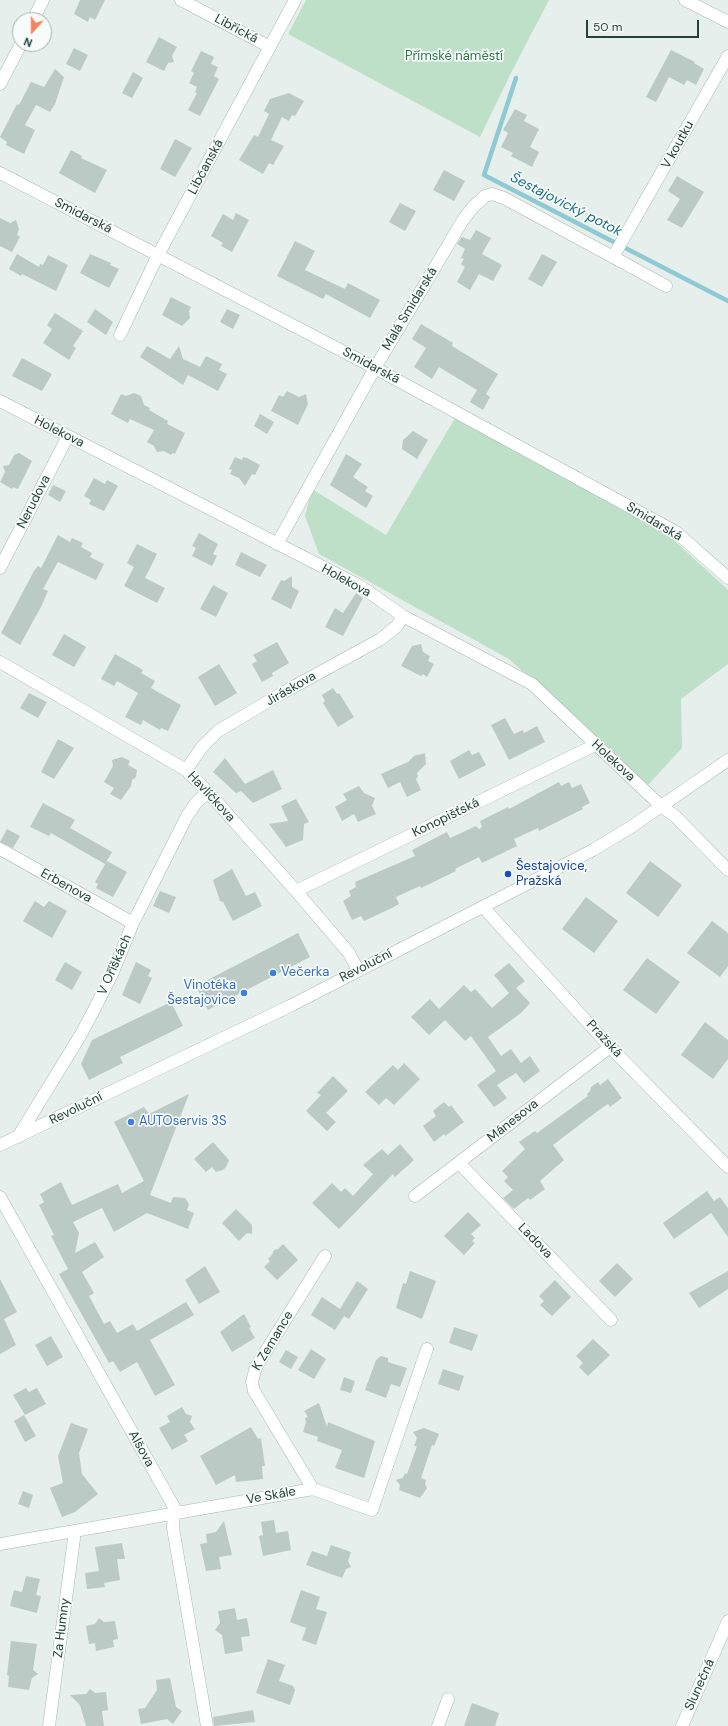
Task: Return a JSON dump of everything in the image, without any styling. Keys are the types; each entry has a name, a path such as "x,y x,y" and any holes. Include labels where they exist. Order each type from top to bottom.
{"street":[{"path":"37,12 43,0"},
{"name":"Libřická","path":"181,0 270,47"},
{"name":"Libčanská","path":"120,335 158,255 295,0"},
{"path":"685,0 728,22"},
{"path":"0,84 17,52"},
{"name":"V koutku","path":"616,253 628,235 728,56"},
{"name":"Smidarská","path":"0,173 375,368 676,532 728,578"},
{"name":"Malá Smidarská","path":"277,544 375,368 463,220 481,199 492,194 500,196 616,253"},
{"path":"616,253 666,286"},
{"name":"Holekova","path":"0,402 360,586 403,616 532,684 661,806 675,816 728,870"},
{"name":"Nerudova","path":"0,568 68,436"},
{"name":"Jiráskova","path":"186,770 202,747 218,731 284,692 381,639 397,626 403,616"},
{"name":"Havlíčkova","path":"0,662 186,770 208,792 296,891 348,953 358,970"},
{"name":"Konopišťská","path":"296,891 596,745"},
{"name":"Revoluční","path":"0,1145 282,1010 606,843 728,760"},
{"name":"V Oříškách","path":"18,1137 80,1036 94,1010 112,974 133,924 191,809 208,792"},
{"name":"Erbenova","path":"0,849 133,924"},
{"name":"Pražská","path":"483,907 610,1046 728,1167"},
{"name":"Mánesova","path":"415,1196 610,1046"},
{"name":"Ladova","path":"459,1163 611,1320"},
{"name":"Alšova","path":"0,1197 174,1507 173,1528 207,1726"},
{"name":"K Zemance","path":"313,1489 254,1391 252,1382 256,1367 325,1256"},
{"name":"Ve Skále","path":"0,1544 313,1489 372,1510 427,1349"},
{"name":"Za Humny","path":"49,1726 75,1531"},
{"name":"Slunečná","path":"682,1726 728,1621"},
{"path":"438,1726 448,1699"}],"green space":[{"name":"Přímské náměstí","path":"306,0 549,0 480,137 288,34"},
{"path":"455,418 665,532 728,590 728,664 681,699 682,748 648,785 509,659 319,554 305,516 312,489 386,535"}],"building":[{"path":"80,0 105,0 95,20 90,17 88,22 74,14"},
{"path":"159,37 177,47 172,56 174,62 168,63 164,71 146,62"},
{"path":"74,48 88,55 80,71 66,64"},
{"path":"671,50 695,62 694,63 704,69 696,85 687,80 684,85 669,77 656,102 646,97"},
{"path":"201,51 214,57 211,64 218,67 214,76 219,79 200,116 188,110 197,93 195,92 197,87 189,83 194,73 191,71"},
{"path":"55,69 64,77 55,104 50,112 36,105 25,125 35,130 24,154 6,145 7,142 0,137 17,104 19,105 31,82 44,87"},
{"path":"133,72 143,78 132,98 122,93"},
{"path":"289,93 304,101 295,116 292,115 289,121 282,117 271,140 284,146 273,165 269,163 263,174 239,160 254,135 258,137 269,114 264,111 270,99"},
{"path":"515,109 527,115 524,121 539,129 530,147 539,152 532,167 511,156 513,153 501,147 508,133 503,130"},
{"path":"175,139 192,148 175,177 160,169"},
{"path":"71,150 82,156 81,158 107,170 95,193 59,173"},
{"path":"444,170 465,181 454,201 433,190"},
{"path":"677,176 704,192 682,228 667,220 680,199 668,191"},
{"path":"400,203 416,211 405,231 389,222"},
{"path":"236,213 249,220 232,252 221,246 223,243 211,236 223,214 233,220"},
{"path":"0,218 10,223 16,220 19,229 17,235 20,237 12,252 0,246"},
{"path":"476,230 491,238 482,254 502,265 493,281 479,274 470,290 457,282 465,267 461,264 464,259 461,258 465,249 457,244 462,237 470,240"},
{"path":"295,241 315,251 305,270 345,289 348,283 380,300 370,318 326,294 323,299 277,276"},
{"path":"17,254 39,267 40,264 43,265 48,255 68,265 56,291 22,274 21,276 9,269"},
{"path":"90,254 111,263 110,265 119,269 109,288 80,273"},
{"path":"542,254 557,262 542,287 528,279"},
{"path":"171,297 191,307 189,311 190,318 182,326 162,315"},
{"path":"95,309 113,322 106,335 87,322"},
{"path":"227,309 240,315 233,329 220,322"},
{"path":"55,313 83,331 73,346 76,348 69,360 43,343 52,329 47,325"},
{"path":"421,324 453,343 452,346 498,374 486,394 490,397 483,410 470,402 477,390 439,367 432,379 414,367 426,348 412,339"},
{"path":"147,346 170,359 179,346 183,359 200,367 206,356 222,364 219,370 227,374 218,391 188,375 183,385 140,357"},
{"path":"22,358 52,374 42,391 12,376"},
{"path":"287,391 299,397 306,394 308,404 298,425 271,411 279,395 283,397"},
{"path":"134,393 141,396 144,405 150,408 149,410 168,421 167,424 185,433 175,454 173,453 171,455 164,451 157,452 154,446 147,442 154,430 130,419 128,423 111,414 121,394 126,396"},
{"path":"260,414 274,422 267,434 254,426"},
{"path":"413,431 428,440 417,459 402,449 403,440"},
{"path":"19,453 32,461 18,489 13,487 12,489 0,482 5,472 3,466 9,465 14,455"},
{"path":"346,454 362,464 353,477 368,487 365,491 373,496 366,508 330,485"},
{"path":"235,457 242,460 243,457 247,458 260,465 255,475 252,474 245,486 239,478 230,474 232,470 229,469"},
{"path":"94,478 105,484 107,480 118,486 104,511 89,504 91,500 84,496"},
{"path":"53,485 66,491 60,502 48,495"},
{"path":"199,533 218,544 213,554 217,556 212,566 192,556 196,548 192,546"},
{"path":"58,535 70,542 72,538 83,543 81,547 92,553 90,557 104,564 96,580 58,562 43,589 48,591 42,605 20,645 1,633 34,571 38,566 41,568"},
{"path":"137,544 157,554 145,578 165,588 157,603 124,586 134,567 127,563"},
{"path":"241,552 267,565 260,577 235,565"},
{"path":"292,576 292,587 299,591 291,609 271,599 281,580 284,581"},
{"path":"213,585 228,593 216,617 200,609"},
{"path":"356,593 363,598 343,636 325,627 335,608 343,613"},
{"path":"64,634 86,647 74,667 52,655"},
{"path":"277,642 289,663 272,673 273,676 262,682 252,664 257,661 253,655"},
{"path":"421,644 423,652 430,656 428,661 434,664 427,677 423,674 421,676 401,666 412,646"},
{"path":"115,654 143,670 141,673 155,681 151,688 181,705 168,731 161,728 160,730 143,720 141,725 125,717 138,693 117,681 114,686 101,679"},
{"path":"219,664 237,693 215,706 198,677"},
{"path":"333,688 337,694 339,693 354,717 338,727 323,703 325,701 322,695"},
{"path":"29,693 47,702 38,718 20,708"},
{"path":"505,718 514,734 523,730 524,733 537,726 545,742 509,760 491,725"},
{"path":"58,739 74,748 54,779 41,772"},
{"path":"469,750 472,755 479,752 486,765 459,779 450,761"},
{"path":"425,753 426,764 417,773 418,776 416,779 421,790 407,797 400,782 388,788 381,774 408,762 414,756"},
{"path":"122,757 130,761 128,765 137,770 136,777 132,780 131,786 121,800 110,794 114,788 104,782 113,766 112,760"},
{"path":"225,758 245,784 273,770 282,789 253,803 241,791 236,793 213,772"},
{"path":"559,782 561,786 569,782 572,788 581,784 590,803 582,807 583,809 539,831 538,828 514,839 517,846 482,863 479,857 455,869 456,871 421,888 420,886 396,897 399,904 392,908 364,921 361,916 352,920 343,901 351,896 349,891 356,887 355,882 415,856 412,850 447,832 450,838 476,826 479,829 482,827 480,821 508,807 509,809"},
{"path":"359,786 364,793 375,798 372,806 376,814 358,822 354,814 342,821 335,807 347,800 343,794"},
{"path":"296,799 309,822 304,824 303,840 286,847 269,824 288,821 281,806"},
{"path":"43,803 75,820 70,828 112,852 105,864 51,833 49,836 30,827"},
{"path":"7,829 20,836 13,848 0,842"},
{"path":"107,861 127,872 113,897 96,888 98,884 95,882"},
{"path":"650,861 682,885 658,917 626,893"},
{"path":"232,869 246,896 255,892 262,906 233,921 223,902 220,901 213,880"},
{"path":"160,891 176,897 169,913 153,906"},
{"path":"586,897 618,921 594,953 562,929"},
{"path":"35,901 44,907 49,901 67,911 52,938 23,921"},
{"path":"712,921 728,933 728,966 720,977 687,953"},
{"path":"298,933 310,957 208,1010 196,986"},
{"path":"647,958 680,982 656,1014 623,990"},
{"path":"65,962 82,972 72,990 55,980"},
{"path":"136,962 151,970 148,976 152,978 140,1004 122,995"},
{"path":"509,963 525,981 516,988 530,1003 521,1013 488,1037 501,1056 511,1049 521,1063 530,1056 540,1071 524,1083 516,1073 497,1085 507,1098 494,1107 477,1085 496,1071 471,1036 465,1041 445,1020 429,1035 411,1017 430,999 439,1009 464,985 471,992 475,989 492,1008 509,993 494,975"},
{"path":"171,1002 183,1026 120,1057 123,1063 89,1080 81,1064 92,1040"},
{"path":"705,1022 728,1040 728,1059 713,1079 681,1055"},
{"path":"404,1063 420,1079 394,1105 386,1098 379,1105 365,1092 393,1065 398,1070"},
{"path":"333,1076 348,1091 326,1113 336,1122 327,1131 306,1111 321,1095 317,1093"},
{"path":"608,1079 622,1098 610,1107 608,1104 599,1110 553,1145 564,1160 540,1181 545,1189 530,1200 528,1198 514,1209 503,1198 513,1190 504,1181 508,1177 502,1171 525,1149 519,1142 535,1131 537,1133 588,1096 587,1094 591,1087 598,1082 600,1085"},
{"path":"189,1094 150,1195 171,1203 173,1197 185,1198 189,1204 187,1210 194,1213 188,1229 147,1213 114,1232 102,1208 73,1222 79,1233 75,1253 95,1242 104,1257 82,1272 94,1293 89,1296 104,1324 110,1321 117,1333 133,1324 137,1331 186,1302 194,1315 150,1340 175,1385 155,1396 137,1362 120,1372 113,1361 109,1363 59,1274 68,1269 51,1236 54,1235 39,1205 44,1202 40,1194 61,1182 72,1205 118,1184 122,1193 144,1181 114,1122 144,1107 149,1114"},
{"path":"444,1102 449,1107 451,1105 464,1122 434,1142 423,1126 436,1116 433,1111"},
{"path":"213,1142 229,1160 223,1170 216,1172 212,1167 206,1172 194,1159"},
{"path":"400,1144 414,1160 395,1177 393,1174 339,1229 312,1203 332,1183 341,1192 345,1188 353,1196 373,1174 363,1165 382,1149 388,1155"},
{"path":"707,1191 714,1201 720,1197 728,1208 728,1237 711,1213 674,1239 663,1223"},
{"path":"236,1209 252,1225 252,1234 247,1233 239,1241 222,1223"},
{"path":"468,1212 481,1225 471,1234 475,1238 472,1241 475,1243 464,1255 444,1236"},
{"path":"283,1244 298,1260 277,1280 264,1267 270,1261 268,1259 274,1250 278,1249"},
{"path":"617,1263 633,1279 615,1297 599,1281"},
{"path":"205,1266 220,1292 199,1304 185,1280"},
{"path":"410,1271 436,1281 422,1319 396,1308 403,1283 406,1284"},
{"path":"728,1271 728,1289 699,1308 689,1293"},
{"path":"0,1279 17,1312 4,1319 16,1345 0,1354"},
{"path":"555,1280 571,1297 552,1316 540,1305 544,1301 539,1296"},
{"path":"357,1281 368,1289 349,1319 344,1316 335,1330 311,1315 322,1297 340,1309"},
{"path":"244,1314 251,1327 249,1328 255,1338 232,1352 220,1332"},
{"path":"454,1327 478,1335 472,1351 449,1343"},
{"path":"51,1336 63,1357 47,1366 35,1345"},
{"path":"593,1339 610,1355 588,1376 579,1367 583,1363 576,1356"},
{"path":"311,1349 326,1359 314,1379 298,1370"},
{"path":"286,1350 298,1357 291,1369 279,1362"},
{"path":"381,1356 388,1358 388,1362 407,1368 400,1387 391,1384 386,1398 365,1390 376,1360"},
{"path":"443,1369 464,1376 459,1391 438,1384"},
{"path":"344,1377 355,1381 351,1393 340,1390"},
{"path":"26,1388 29,1392 37,1388 46,1404 25,1415 13,1395"},
{"path":"319,1403 327,1427 328,1422 375,1441 364,1478 335,1468 342,1450 317,1441 318,1437 303,1432 306,1422 305,1418 308,1417 304,1411"},
{"path":"182,1407 186,1414 192,1416 190,1422 195,1429 184,1435 188,1441 172,1450 159,1428 170,1422 167,1416"},
{"path":"24,1415 36,1436 25,1442 14,1421"},
{"path":"71,1423 88,1429 79,1453 82,1474 98,1494 75,1512 62,1517 50,1488 63,1483 58,1456"},
{"path":"251,1427 258,1439 261,1438 265,1466 262,1466 263,1479 236,1482 235,1475 216,1485 200,1456"},
{"path":"424,1428 439,1434 434,1446 432,1445 421,1478 426,1480 425,1484 427,1488 420,1498 399,1490 400,1485 396,1480 403,1478 405,1473 407,1474 417,1446 414,1446 417,1438 413,1432"},
{"path":"23,1491 33,1495 29,1508 18,1504"},
{"path":"274,1520 276,1533 288,1531 291,1550 263,1556 259,1536 263,1535 261,1522"},
{"path":"224,1521 232,1555 219,1557 221,1569 206,1571 200,1544 207,1543 206,1534 216,1532"},
{"path":"122,1543 125,1559 117,1559 120,1580 104,1583 105,1587 87,1589 85,1573 99,1571 95,1547"},
{"path":"331,1545 351,1552 348,1561 351,1567 346,1569 342,1578 306,1565 312,1551 327,1556"},
{"path":"26,1576 40,1579 36,1595 41,1596 37,1613 10,1606 14,1590 22,1592"},
{"path":"301,1590 320,1597 316,1609 327,1612 316,1645 302,1640 306,1628 290,1622"},
{"path":"235,1608 237,1620 247,1618 250,1636 241,1637 243,1651 225,1654 222,1635 215,1630 220,1623 218,1611"},
{"path":"99,1618 104,1622 115,1621 118,1639 113,1640 114,1647 96,1651 95,1643 89,1644 86,1626 95,1624"},
{"path":"11,1641 37,1644 33,1670 38,1674 32,1678 29,1690 8,1687 9,1676 7,1675"},
{"path":"268,1659 285,1665 279,1681 293,1686 295,1690 290,1705 256,1693"},
{"path":"170,1678 176,1707 182,1711 173,1724 167,1719 141,1724 138,1709 145,1708 157,1690 156,1680"},
{"path":"90,1689 95,1693 106,1692 108,1710 102,1711 104,1726 86,1726 80,1705 70,1695 86,1694"},
{"path":"472,1703 499,1713 495,1726 464,1726"},
{"path":"253,1710 255,1722 214,1726 213,1717"}],"waterway":[{"name":"Šestajovický potok","path":"516,78 484,175 728,301"}],"place":[{"name":"Šestajovice, Pražská","path":"508,874"},
{"name":"Večerka","path":"273,973"},
{"name":"Vinotéka Šestajovice","path":"244,993"},
{"name":"AUTOservis 3S","path":"131,1122"}]}
